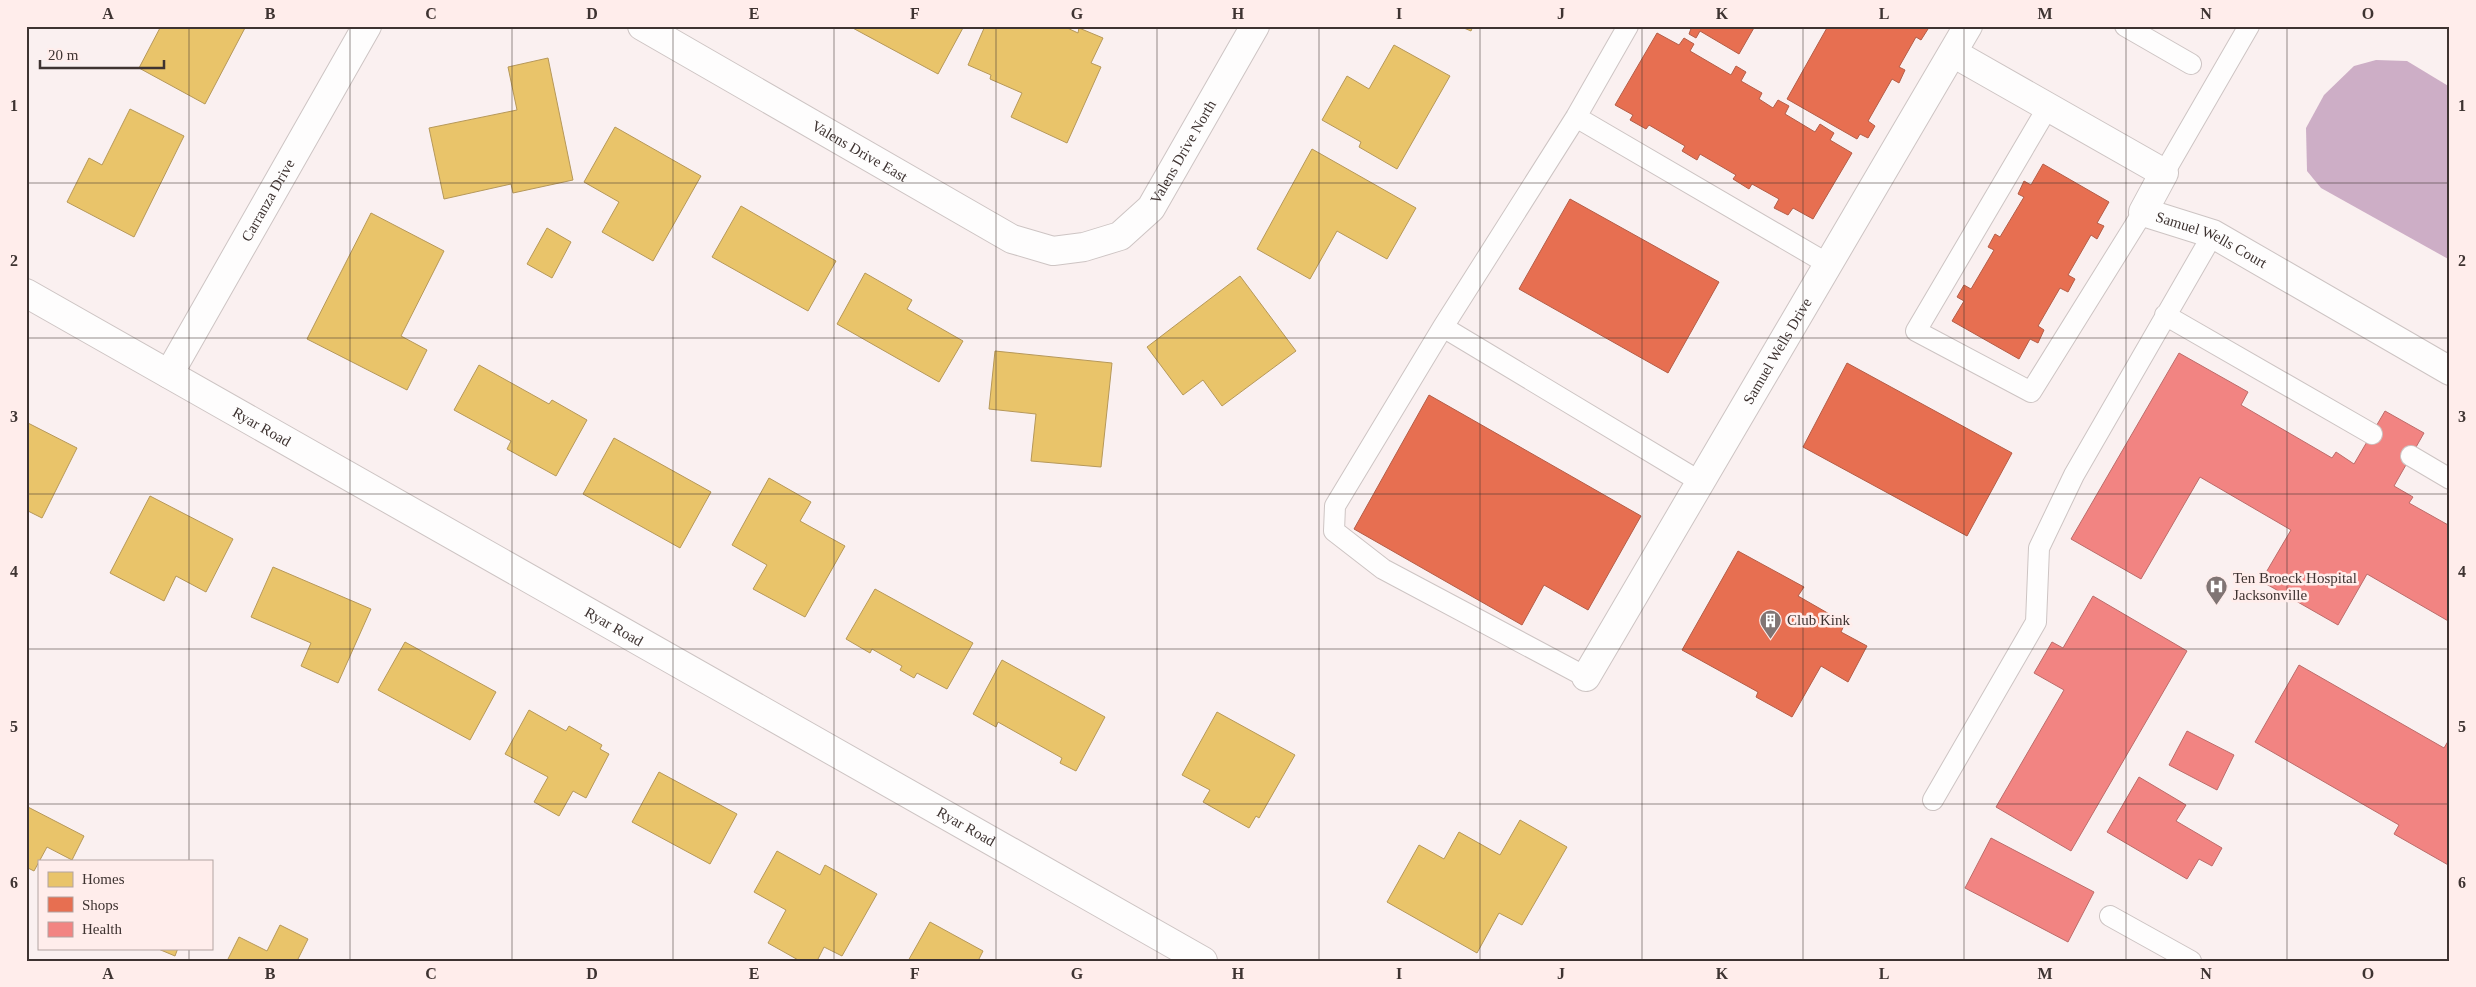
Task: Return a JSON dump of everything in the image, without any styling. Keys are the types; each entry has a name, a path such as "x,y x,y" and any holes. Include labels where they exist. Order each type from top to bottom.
{"street":[{"name":"Carranza Drive","path":"169,374 367,26"},
{"name":"Valens Drive East","path":"642,26 1012,239 1053,251 1084,247"},
{"name":"Valens Drive North","path":"1084,247 1120,236 1151,208 1255,26"},
{"name":"Samuel Wells Drive","path":"1586,677 1699,481 1968,26"},
{"path":"1953,52 2164,173"},
{"name":"Samuel Wells Court","path":"2164,173 2143,212 2213,234 2450,371"},
{"name":"Ryar Road","path":"26,293 1203,961"}],"lane":[{"path":"1586,677 1383,569 1334,531 1335,506 1443,327 1576,117 1628,26"},
{"path":"2125,26 2191,64"},
{"path":"2164,173 2249,26"},
{"path":"2048,106 1916,331 2031,392 2143,212"},
{"path":"1576,117 1828,264"},
{"path":"1933,800 2036,622 2039,548 2074,475 2213,234"},
{"path":"2165,315 2372,434"},
{"path":"1443,327 1699,481"},
{"path":"2411,456 2450,479"},
{"path":"2110,916 2190,961"}],"shaded area":[{"path":"2376,60 2407,61 2450,87 2450,260 2321,188 2307,171 2306,128 2324,95 2354,66"}],"building: Homes":[{"path":"161,26 246,26 205,104 139,68"},
{"path":"849,26 964,26 938,74"},
{"path":"985,26 1063,26 1078,33 1079,28 1103,38 1091,63 1101,67 1067,143 1011,117 1022,93 990,79 991,75 968,65"},
{"path":"1459,26 1473,26 1471,31"},
{"path":"1394,45 1450,76 1397,169 1359,147 1361,142 1322,120 1347,76 1369,89"},
{"path":"548,58 573,180 513,193 511,184 444,199 429,128 517,110 508,67"},
{"path":"130,109 184,136 134,237 67,202 89,158 102,165"},
{"path":"615,127 701,176 653,261 602,232 619,202 584,182"},
{"path":"1312,149 1416,208 1387,259 1337,231 1310,279 1257,249"},
{"path":"741,206 836,261 808,311 712,257"},
{"path":"371,213 444,251 401,336 427,350 407,390 307,339"},
{"path":"547,228 571,242 552,278 527,264"},
{"path":"865,273 912,300 907,309 963,341 939,382 837,324"},
{"path":"1240,276 1296,351 1222,406 1203,380 1183,395 1147,347"},
{"path":"995,351 1112,363 1101,467 1031,461 1036,414 989,409"},
{"path":"479,365 549,404 552,400 587,420 556,476 507,449 511,441 454,410"},
{"path":"26,422 77,448 42,518 26,510"},
{"path":"614,438 711,492 680,548 583,494"},
{"path":"769,478 811,502 800,521 845,546 805,617 753,589 767,565 732,545"},
{"path":"150,496 233,539 206,592 176,576 164,601 110,573"},
{"path":"273,567 371,609 338,683 301,666 311,643 251,617"},
{"path":"875,589 973,643 947,689 917,673 914,678 900,670 902,666 872,649 870,653 846,639"},
{"path":"405,642 496,692 470,740 378,690"},
{"path":"1002,660 1105,717 1076,771 1060,763 1062,758 998,722 996,727 973,714"},
{"path":"529,710 566,731 569,726 602,745 600,749 609,754 586,798 573,791 559,816 534,802 548,777 505,754"},
{"path":"1217,712 1295,755 1259,818 1256,816 1249,828 1203,802 1210,790 1182,775"},
{"path":"659,772 737,814 710,864 632,822"},
{"path":"26,806 84,836 72,860 47,847 40,860 38,860 34,871 26,867"},
{"path":"1520,820 1567,847 1522,925 1499,913 1477,953 1387,902 1419,845 1444,859 1459,832 1500,855"},
{"path":"777,851 820,875 825,865 877,894 842,956 824,947 817,961 800,961 768,943 786,910 754,892"},
{"path":"930,922 983,951 978,961 908,961"},
{"path":"280,925 308,939 297,961 227,961 239,937 267,951"},
{"path":"161,950 177,950 175,956"}],"building: Shops":[{"path":"1692,26 1755,26 1739,54 1700,31 1696,38 1689,34"},
{"path":"1828,26 1924,26 1928,29 1921,40 1916,37 1899,67 1905,70 1899,83 1892,79 1868,121 1875,126 1868,138 1860,134 1857,139 1787,99"},
{"path":"1657,33 1679,45 1684,38 1694,44 1690,51 1731,75 1736,66 1746,72 1741,81 1762,93 1759,99 1773,108 1778,100 1789,106 1785,114 1815,132 1820,124 1834,133 1830,140 1852,153 1813,219 1793,208 1788,215 1774,208 1779,199 1752,184 1749,189 1733,179 1736,175 1700,154 1697,160 1682,151 1685,146 1649,125 1646,129 1630,120 1633,115 1615,105"},
{"path":"2043,164 2109,202 2097,223 2104,226 2097,239 2091,235 2068,275 2075,279 2068,292 2060,288 2038,326 2044,330 2038,343 2030,339 2019,359 1952,321 1964,301 1957,297 1964,285 1971,289 1994,250 1988,247 1995,234 2000,237 2024,197 2018,194 2024,181 2031,185"},
{"path":"1570,199 1719,282 1668,373 1519,289"},
{"path":"1847,363 2012,453 1967,536 1803,447"},
{"path":"1429,395 1641,516 1588,610 1544,585 1522,625 1354,529"},
{"name":"Club Kink","path":"1738,551 1804,587 1798,596 1845,623 1841,632 1867,646 1848,682 1821,666 1792,717 1756,697 1758,692 1682,650"}],"building: Health":[{"path":"2179,353 2248,392 2241,405 2332,458 2336,452 2354,464 2385,411 2424,433 2394,486 2413,497 2409,503 2450,526 2450,622 2367,574 2338,625 2261,581 2291,530 2200,477 2141,579 2071,539"},
{"path":"2093,596 2187,651 2071,851 1996,807 2064,690 2034,673 2052,642 2063,648"},
{"path":"2299,665 2444,748 2450,738 2450,866 2394,834 2399,825 2255,742"},
{"path":"2187,731 2234,755 2217,790 2169,765"},
{"path":"2139,777 2186,805 2176,821 2222,848 2212,866 2199,859 2187,879 2107,832"},
{"path":"1991,838 2094,892 2068,942 1965,888"}],"place":[{"name":"Ten Broeck Hospital Jacksonville","path":"2217,606"},
{"name":"Club Kink","path":"1771,639"}]}
